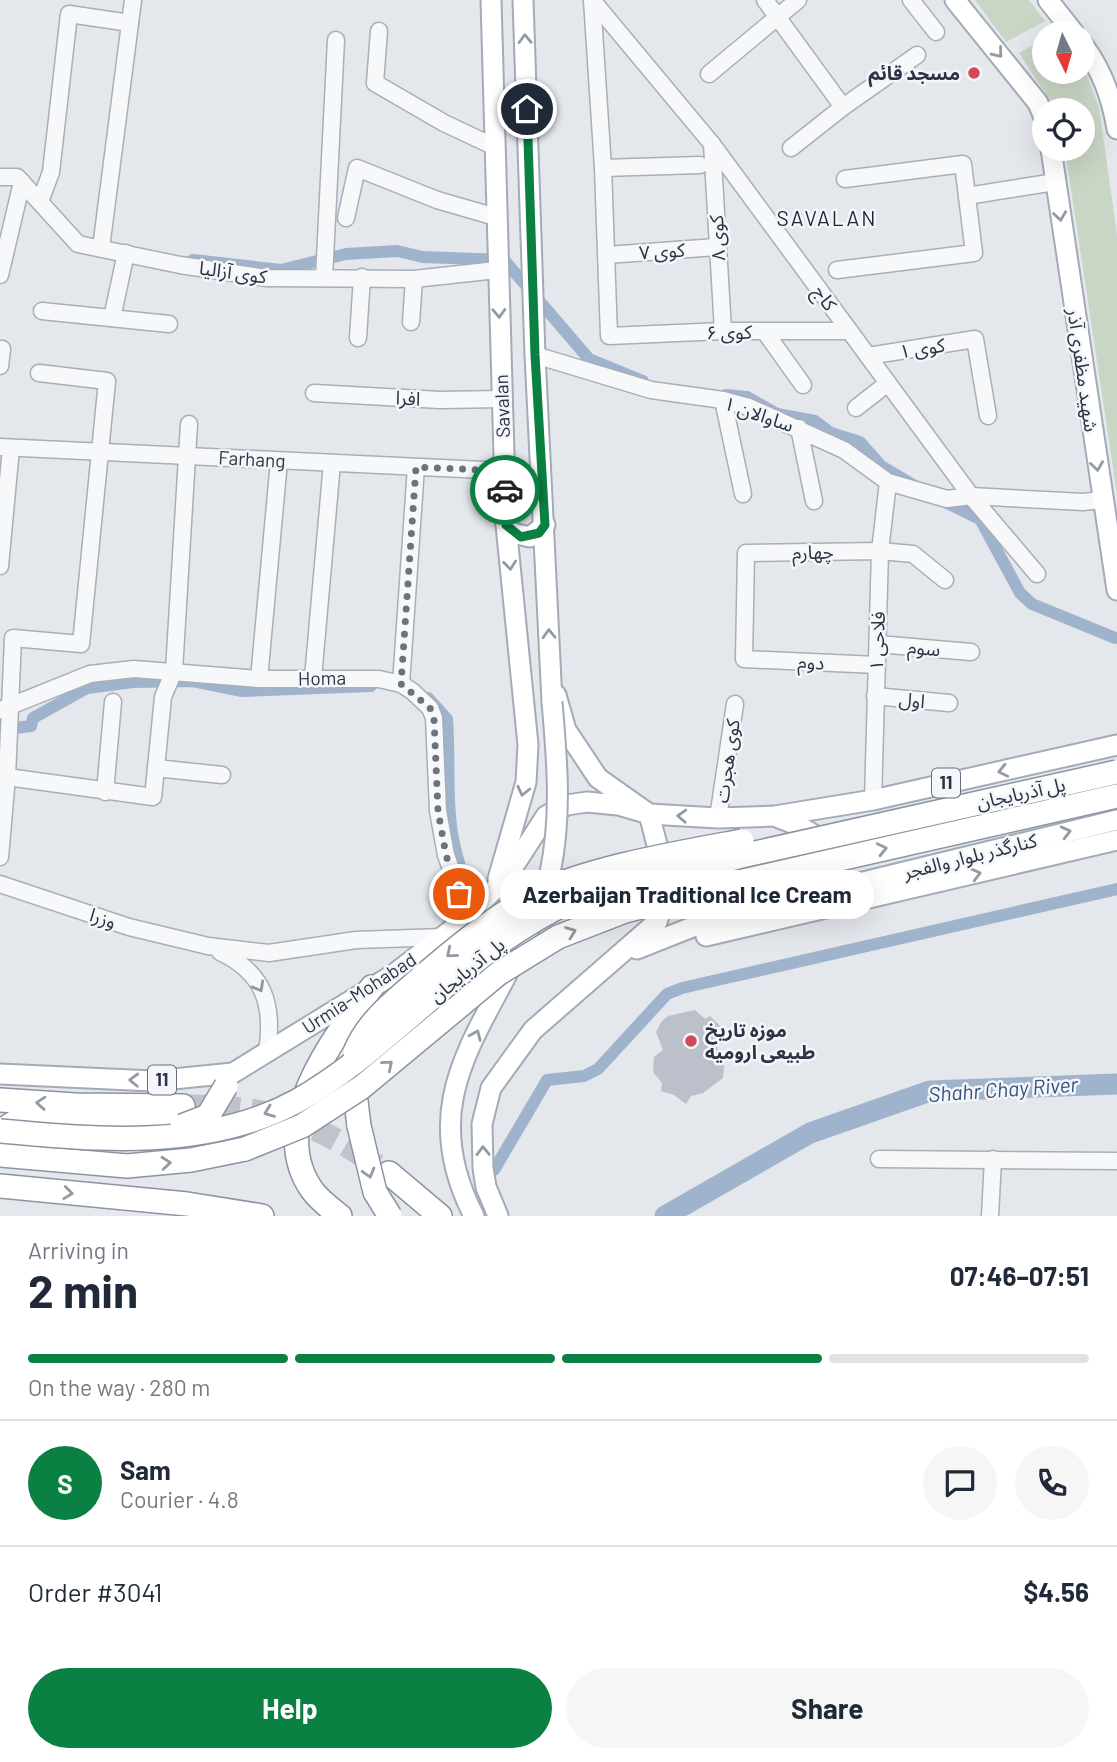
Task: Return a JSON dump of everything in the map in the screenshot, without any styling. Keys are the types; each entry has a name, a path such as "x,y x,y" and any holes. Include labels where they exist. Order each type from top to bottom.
{"highway":[{"name":"پل آذربایجان","path":"0,1131 139,1139 187,1134 238,1124 294,1102 335,1078 482,953 559,906 609,889 904,818 1117,772"},
{"name":"پل آذربایجان","path":"0,1157 127,1166 191,1160 245,1149 302,1126 362,1087 498,974 558,937 625,911 730,884 1117,796"},
{"path":"390,1216 375,1192 362,1143 353,1082 355,1052 362,1034 373,1022 482,929 536,894 620,868 816,827 904,818"},
{"name":"11","path":"340,1216 313,1191 303,1174 298,1156 296,1129 318,1065 372,987"},
{"path":"0,1138 2,1131 15,1122 180,1116 192,1125 208,1116 229,1079"},
{"name":"11","path":"0,1100 180,1116"},
{"path":"0,1157 27,1188"},
{"path":"389,1173 439,1216"},
{"path":"0,1186 187,1204 262,1216"}],"main road":[{"name":"Savalan","path":"491,0 506,525 528,745 526,782 494,890"},
{"name":"Savalan","path":"474,1216 455,1173 449,1142 453,1092 466,1057 521,949 550,873 557,824 559,776 552,702 535,355 523,0"},
{"path":"955,0 1034,98"},
{"path":"1048,0 1065,21"},
{"path":"1096,62 1114,107 1117,129"},
{"name":"شهید مظفری آذر","path":"1052,161 1117,590"},
{"path":"506,525 512,533 530,537 545,525"},
{"path":"498,1216 486,1187 483,1168 482,1124 491,1088 533,1030 651,931 663,903 661,860 649,814 598,778 566,730 551,677"},
{"name":"Urmia-Mohabad","path":"0,1074 153,1081 229,1079 267,1052 394,974 442,937 506,878 546,816 567,805 587,802 618,805 649,814 718,818 775,816 873,800 1117,745"},
{"path":"873,800 852,815 845,844 856,870 871,877 884,877"},
{"name":"11","path":"775,816 817,834 827,846 831,862 828,878 814,894"},
{"name":"کنارگذر بلوار والفجر","path":"623,954 695,926 1117,820"},
{"path":"623,954 852,904 1117,840"}],"street":[{"path":"101,248 133,0"},
{"path":"592,0 607,255"},
{"name":"کاج","path":"592,0 712,144 971,496 1037,575"},
{"path":"765,0 843,107"},
{"path":"709,74 798,0"},
{"path":"911,0 936,32"},
{"path":"40,202 51,172 69,14 130,23"},
{"path":"379,31 375,83 444,123 495,147"},
{"path":"324,278 336,40"},
{"path":"791,148 843,107 917,55"},
{"name":"کوی ۸","path":"712,144 723,331"},
{"path":"837,270 974,254 963,164 845,179"},
{"path":"603,168 700,165"},
{"path":"346,218 357,169 437,200 496,217"},
{"path":"0,177 17,177 22,183 0,275"},
{"path":"967,196 1055,182"},
{"name":"کوی آزالیا","path":"22,183 78,244 126,253 267,278 414,279 497,270"},
{"name":"کوی ۷","path":"607,255 716,247"},
{"path":"112,318 126,253"},
{"name":"کوی ۶","path":"607,255 609,336 723,331 849,331"},
{"path":"358,338 362,277"},
{"path":"411,322 414,279"},
{"path":"43,311 169,324"},
{"path":"765,331 803,385"},
{"name":"کوی ۱","path":"868,356 975,339 988,416"},
{"path":"0,366 2,349"},
{"name":"ساوالان ۱","path":"535,355 651,390 723,400 799,428 844,450 888,482 947,499 971,496"},
{"path":"0,857 7,738 6,638 81,644 97,452 107,381 39,373"},
{"path":"856,408 888,383"},
{"name":"افرا","path":"314,393 440,400 502,399"},
{"path":"723,400 743,494"},
{"path":"3,775 153,797 163,697 174,671 190,424"},
{"path":"799,428 814,501"},
{"path":"0,566 6,448"},
{"name":"Farhang","path":"6,448 504,471"},
{"path":"259,679 279,461"},
{"path":"313,678 331,463"},
{"path":"416,467 401,684 430,708 434,719 438,811 446,855 467,915"},
{"name":"فلاحی ۱","path":"873,800 880,551 888,482"},
{"path":"971,496 1083,502 1102,500"},
{"name":"چهارم","path":"744,659 746,553 880,551 913,554 945,580"},
{"name":"سوم","path":"878,643 971,652"},
{"name":"دوم","path":"744,659 877,665"},
{"name":"Homa","path":"5,709 103,670 174,671 259,679 351,677 401,684"},
{"name":"اول","path":"875,696 949,703"},
{"path":"105,792 113,702"},
{"name":"کوی هجرت","path":"718,818 735,704"},
{"path":"156,768 222,775"},
{"name":"وزرا","path":"0,884 129,927 208,946"},
{"path":"208,946 269,953 356,940 442,937"},
{"path":"208,946 235,958 257,980 272,1021 267,1052"},
{"path":"879,1159 1117,1161"},
{"path":"990,1216 993,1159"}],"green space":[{"path":"975,0 1029,0 1045,21 1032,21 1032,28 1006,42"},
{"path":"1032,46 1032,73 1019,53"},
{"path":"1039,84 1090,84 1099,107 1117,235 1117,494 1067,161 1095,161 1095,98 1048,98"}],"building":[{"path":"695,1010 705,1019 710,1016 725,1031 719,1035 725,1040 717,1047 724,1066 723,1078 703,1093 691,1096 686,1104 674,1095 661,1091 662,1083 653,1072 654,1057 663,1050 656,1032 668,1016"}],"waterway":[{"path":"193,260 281,270 346,254 397,251 423,257 504,260 589,359 643,381"},
{"path":"726,395 747,397 777,414 815,421 831,433 860,442 881,466 913,485"},
{"path":"941,500 980,519 1020,593 1032,604 1115,638"},
{"path":"0,719 15,728 31,726 33,718 87,688 133,682 193,681 242,691 371,686"},
{"path":"428,698 447,719 450,819 469,912"},
{"path":"494,1170 547,1080 584,1076 598,1069 667,994 682,988 1117,889"},
{"name":"Shahr Chay River","path":"665,1216 810,1133 930,1091 1117,1084"}],"tunnel":[{"path":"183,1106 239,1109 285,1118 329,1136 377,1165"}],"way so far":[{"path":"459,894 446,855 438,811 434,719 430,708 401,684 416,467 504,471 505,490"}],"place":[{"name":"مسجد قائم","path":"974,73"},
{"name":"Azerbaijan Traditional Ice Cream","path":"459,894"},
{"name":"موزه تاریخ طبیعی ارومیه","path":"691,1041"}],"district":[{"name":"SAVALAN","path":"827,219"}],"route":[{"path":"505,490 506,525 512,533 521,537 539,533 545,525 535,355 527,109"}]}
